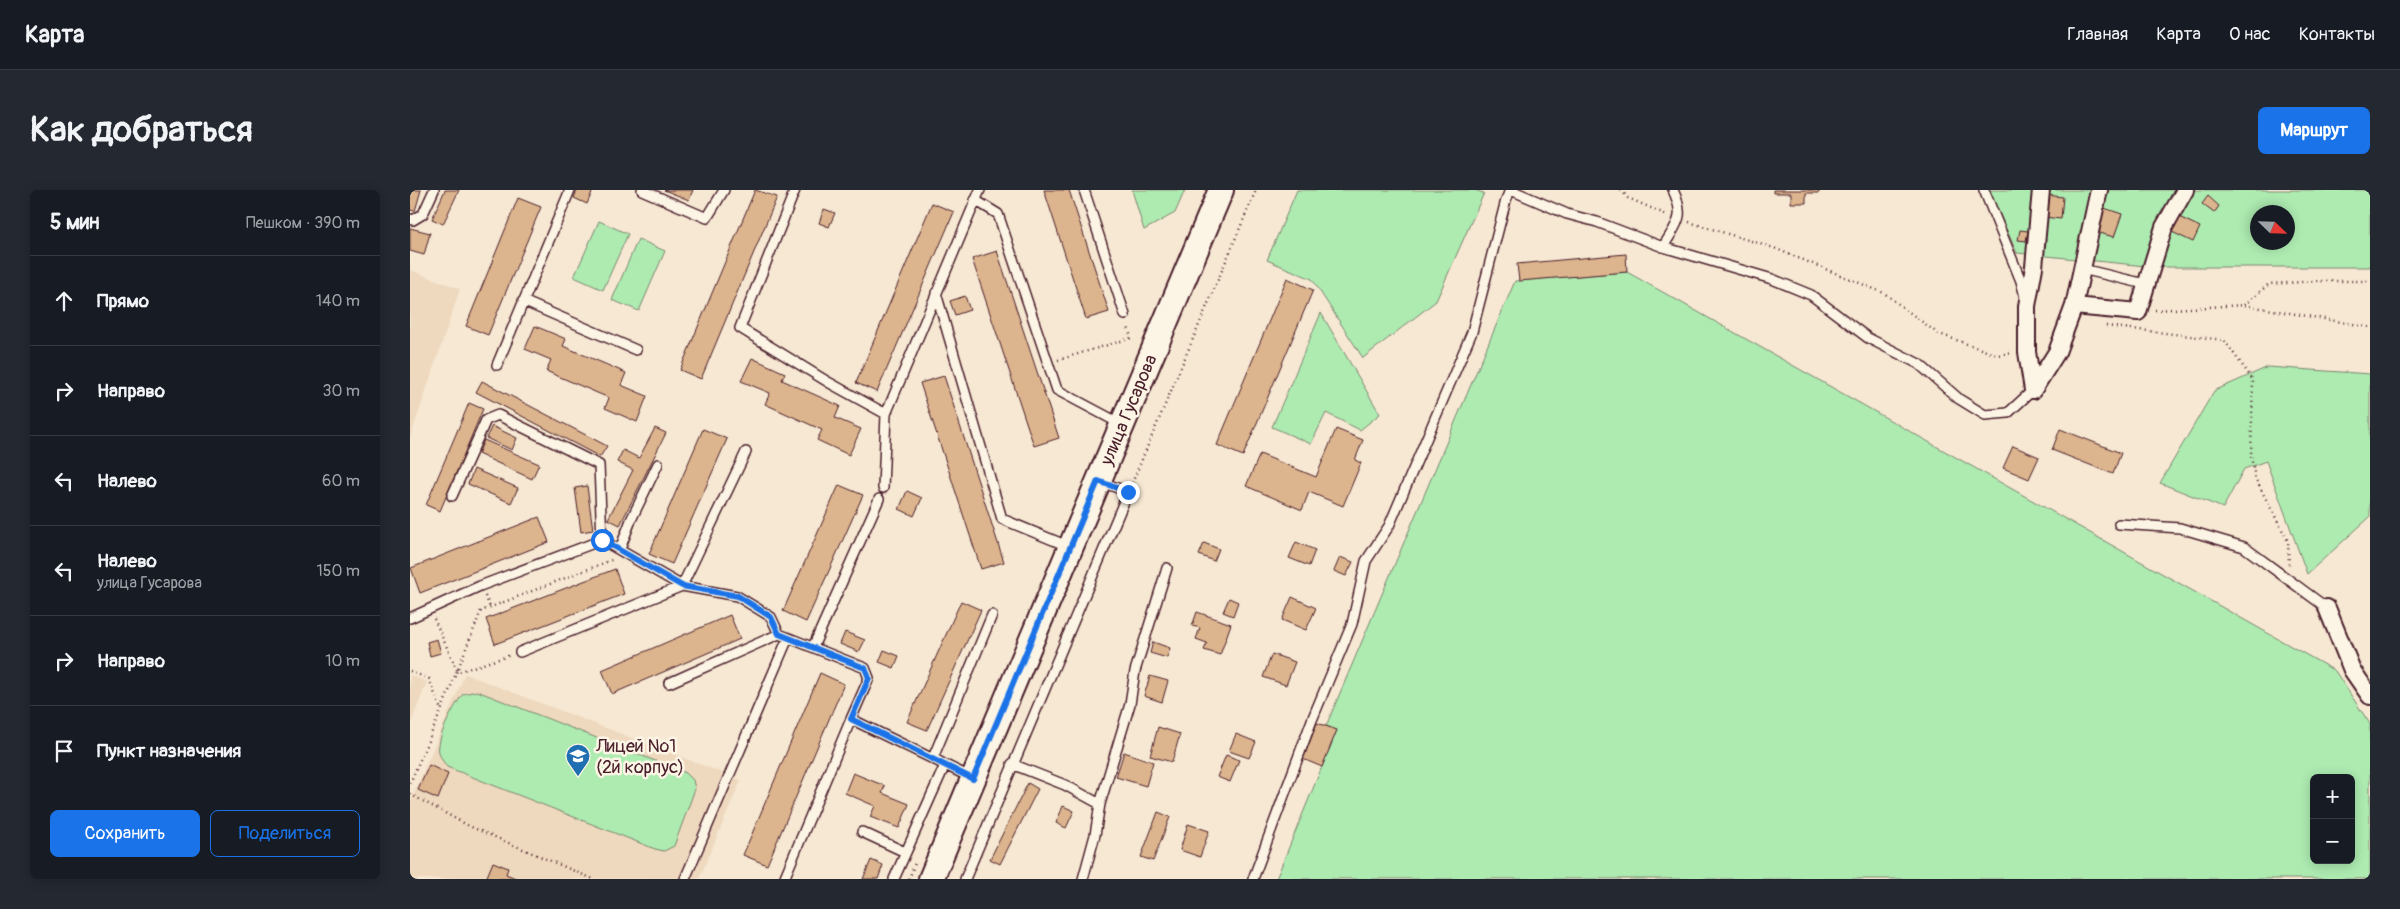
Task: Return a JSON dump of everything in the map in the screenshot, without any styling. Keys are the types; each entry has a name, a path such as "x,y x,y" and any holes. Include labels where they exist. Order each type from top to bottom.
{"street":[{"name":"улица Гусарова","path":"931,879 1221,190"},
{"path":"2033,390 2027,352 2027,306 2034,267 2041,190"},
{"path":"2033,390 2057,352 2074,306 2099,190"},
{"path":"2074,306 2138,312 2164,227 2186,190"},
{"path":"2327,608 2352,670 2370,696"}],"lane":[{"path":"410,219 413,220 423,214 434,190"},
{"path":"497,365 570,190"},
{"path":"642,190 707,218 724,190"},
{"path":"795,190 740,328 828,382 886,414"},
{"path":"883,488 886,414 980,190"},
{"path":"1084,190 1125,315"},
{"path":"1253,879 1312,720 1352,624 1366,561 1389,526 1472,332 1506,200 1511,190 1526,193 1567,214 1597,222 1663,247 1772,279 1811,295 1868,338 1919,364 1959,399 1985,415 2008,413 2033,390"},
{"path":"1663,247 1679,220 1681,207 1673,190"},
{"path":"1984,190 2021,281 2027,306"},
{"path":"975,200 998,214 1058,390 1123,424"},
{"path":"2082,269 2146,284"},
{"path":"936,293 1002,519 1070,547"},
{"path":"524,301 636,350"},
{"path":"452,496 486,420 498,415 599,465 602,540"},
{"path":"520,652 682,586 746,452"},
{"path":"624,552 631,520 658,464"},
{"path":"965,879 1128,492 1098,481"},
{"path":"813,647 878,499"},
{"path":"2119,524 2180,528 2244,548 2327,608"},
{"path":"410,618 428,608 480,586 602,540 682,586 738,596 771,617 784,636 865,668 869,678 784,879"},
{"path":"1083,879 1095,835 1100,804 1130,704 1135,670 1167,568"},
{"path":"934,758 992,615"},
{"path":"669,683 784,636"},
{"path":"685,879 784,636"},
{"path":"851,719 934,758 973,779"},
{"path":"1012,764 1064,785 1100,804"},
{"path":"894,879 945,765"},
{"path":"862,832 906,852"}],"path":[{"path":"1128,492 1256,190"},
{"path":"1621,190 1628,198 1679,220 1774,248 1884,293 1937,333 1998,355 2027,352"},
{"path":"2244,305 2269,284 2370,281"},
{"path":"2138,312 2244,305 2370,327"},
{"path":"2099,325 2224,340 2252,380 2251,456 2255,478 2288,541 2289,579"},
{"path":"1049,363 1131,338"},
{"path":"410,783 458,672 481,611 624,552"},
{"path":"428,608 458,672"},
{"path":"458,672 520,652"},
{"path":"410,671 429,680 441,711"},
{"path":"410,794 469,826 593,879"}],"shaded area":[{"path":"410,270 460,289 410,438"},
{"name":"Лицей №1 (2й корпус)","path":"465,674 741,780 699,879 410,879 410,803"},
{"path":"410,675 427,682 410,725"}],"green space":[{"path":"1132,190 1185,190 1175,213 1144,230"},
{"path":"1297,190 1474,190 1484,193 1436,301 1363,358 1312,279 1267,260"},
{"path":"1989,190 2370,190 2370,267 2155,267 2017,253"},
{"path":"599,221 628,234 603,290 574,277"},
{"path":"638,239 665,251 639,311 612,300"},
{"path":"1627,272 2335,671 2370,724 2370,879 1276,879 1337,730 1326,726 1515,281"},
{"path":"1321,313 1380,414 1360,430 1326,413 1311,444 1272,427"},
{"path":"2268,367 2370,374 2370,517 2307,574 2266,461 2244,469 2223,508 2160,483 2214,391"},
{"path":"477,691 686,773 693,780 695,789 674,846 664,851 655,849 447,767 439,754 442,732 463,694"}],"building":[{"path":"410,190 421,190 415,211 410,210"},
{"path":"445,190 459,190 443,224 432,219"},
{"path":"577,190 593,190 587,204 574,198"},
{"path":"664,190 693,190 689,200"},
{"path":"755,190 777,197 701,379 680,370"},
{"path":"1044,190 1069,190 1109,312 1086,319"},
{"path":"1773,190 1819,190 1819,193 1806,193 1806,203 1791,203 1791,193 1773,193"},
{"path":"2046,195 2063,197 2061,219 2044,217"},
{"path":"2208,196 2219,206 2214,213 2202,204"},
{"path":"518,198 541,207 488,335 466,326"},
{"path":"932,203 954,212 877,392 856,383"},
{"path":"2101,207 2122,214 2114,237 2093,231"},
{"path":"824,209 835,213 829,227 819,223"},
{"path":"2179,217 2200,227 2193,242 2172,232"},
{"path":"410,228 430,233 424,255 410,251"},
{"path":"2020,230 2028,231 2026,241 2018,240"},
{"path":"997,251 1059,438 1034,446 972,259"},
{"path":"1626,254 1627,272 1519,281 1517,264"},
{"path":"1287,278 1313,290 1243,456 1217,445"},
{"path":"965,296 970,310 955,315 950,301"},
{"path":"535,326 566,339 563,346 626,373 621,385 647,396 637,422 605,408 609,398 546,371 551,360 525,349"},
{"path":"752,358 785,373 782,380 840,406 835,418 861,429 849,455 817,440 822,430 765,404 770,393 741,381"},
{"path":"944,376 1004,562 981,569 920,383"},
{"path":"482,381 607,446 600,457 476,392"},
{"path":"469,403 483,409 440,511 426,505"},
{"path":"492,426 517,438 512,450 486,438"},
{"path":"655,428 666,433 620,525 608,519 633,470 617,462 623,450 639,458"},
{"path":"703,429 727,439 672,564 649,554"},
{"path":"1336,429 1363,440 1355,460 1361,463 1343,506 1309,492 1302,510 1246,486 1260,454 1316,477"},
{"path":"2060,429 2121,453 2113,474 2052,450"},
{"path":"484,440 539,464 532,479 478,454"},
{"path":"2013,446 2039,457 2029,479 2003,468"},
{"path":"474,469 518,488 511,503 468,484"},
{"path":"839,485 863,495 806,622 783,611"},
{"path":"587,486 593,530 581,532 575,488"},
{"path":"907,491 922,498 914,516 899,509"},
{"path":"539,517 549,542 420,593 411,568"},
{"path":"1296,542 1315,550 1309,566 1289,558"},
{"path":"1204,543 1219,549 1214,561 1199,555"},
{"path":"1340,557 1353,562 1346,576 1334,571"},
{"path":"615,569 624,594 495,644 486,619"},
{"path":"1292,597 1316,608 1306,630 1282,620"},
{"path":"1229,598 1238,602 1233,616 1223,612"},
{"path":"961,601 981,610 927,730 907,722"},
{"path":"1197,612 1231,624 1220,655 1204,650 1207,643 1196,639 1200,628 1192,626"},
{"path":"730,615 740,639 612,694 602,670"},
{"path":"845,632 865,640 859,652 840,644"},
{"path":"437,639 441,653 430,656 427,642"},
{"path":"1153,642 1170,648 1167,658 1150,653"},
{"path":"884,650 899,656 894,668 879,662"},
{"path":"1272,654 1295,662 1286,685 1263,677"},
{"path":"820,673 844,684 767,865 743,855"},
{"path":"1150,676 1168,681 1162,702 1144,696"},
{"path":"1317,723 1337,730 1322,767 1303,759"},
{"path":"1158,727 1180,734 1172,762 1150,756"},
{"path":"1236,734 1256,742 1249,758 1229,751"},
{"path":"1124,752 1153,762 1146,786 1116,777"},
{"path":"1226,755 1239,760 1230,782 1217,777"},
{"path":"429,765 448,774 438,799 418,790"},
{"path":"853,773 885,786 882,793 909,804 899,828 870,817 875,806 845,793"},
{"path":"1028,783 1038,789 1000,864 990,859"},
{"path":"1063,806 1074,811 1066,828 1056,823"},
{"path":"1158,812 1170,817 1153,861 1141,857"},
{"path":"1188,824 1209,831 1200,857 1180,850"},
{"path":"871,860 883,865 878,879 863,879"},
{"path":"493,862 508,868 506,874 518,879 486,879"}],"place":[{"name":"Лицей №1 (2й корпус)","path":"578,777"}],"route":[{"path":"602,540 682,586 738,596 771,617 779,634 865,668 869,678 851,719 934,758 973,779 1098,481 1128,492"}]}
